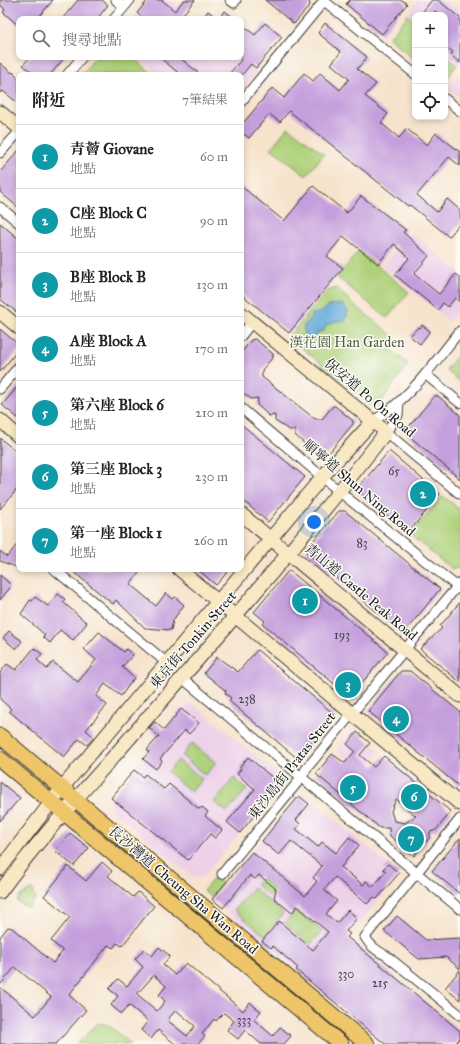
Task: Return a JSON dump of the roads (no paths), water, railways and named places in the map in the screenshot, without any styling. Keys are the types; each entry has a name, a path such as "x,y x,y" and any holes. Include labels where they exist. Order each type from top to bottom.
{"main road":[{"path":"0,112 16,125"},
{"path":"0,312 16,325"},
{"name":"保安道 Po On Road","path":"244,315 386,432"},
{"path":"0,420 16,434"},
{"name":"東京街 Tonkin Street","path":"244,571 323,476 373,421"},
{"name":"東京街 Tonkin Street","path":"0,892 64,813 182,678 340,492 386,432"},
{"name":"青山道 Castle Peak Road","path":"244,516 460,696"},
{"path":"182,572 236,615 351,714 460,804"},
{"name":"東京街 Tonkin Street","path":"0,870 62,788 243,572"},
{"name":"長沙灣道 Cheung Sha Wan Road","path":"0,736 367,1044"},
{"name":"長沙灣道 Cheung Sha Wan Road","path":"0,759 341,1044"}],"street":[{"path":"116,0 127,3 116,16"},
{"path":"230,0 234,3 236,0"},
{"path":"244,98 324,0 412,72"},
{"path":"70,72 80,60"},
{"path":"448,101 460,111"},
{"path":"0,153 16,135"},
{"path":"0,207 16,220"},
{"path":"244,332 252,322"},
{"name":"東京街 Tonkin Street","path":"373,421 386,413 399,402 425,374 460,331"},
{"path":"0,389 16,370"},
{"path":"425,374 460,403"},
{"name":"東京街 Tonkin Street","path":"386,432 398,415 399,402"},
{"name":"順寧道 Shun Ning Road","path":"244,410 340,492 459,586"},
{"name":"保安道 Po On Road","path":"386,432 460,494"},
{"path":"58,572 167,663"},
{"name":"東沙島街 Pratas Street","path":"222,874 302,777 306,768 459,586"},
{"path":"182,678 460,909"},
{"path":"460,818 364,937 380,953 387,956 460,1015"}],"water":[{"path":"342,304 348,310 346,321 337,321 326,325 324,331 318,332 315,338 311,338 312,342 310,344 303,338 305,331 303,330 304,325 308,322 312,314 321,312 330,305"}],"place":[{"name":"C座 Block C","path":"423,494"},
{"name":"青薈 Giovane","path":"305,601"},
{"name":"B座 Block B","path":"348,685"},
{"name":"A座 Block A","path":"396,719"},
{"name":"第六座 Block 6","path":"353,788"},
{"name":"第三座 Block 3","path":"414,797"},
{"name":"第一座 Block 1","path":"411,839"}],"park label":[{"name":"漢花園 Han Garden","path":"347,342"}]}
